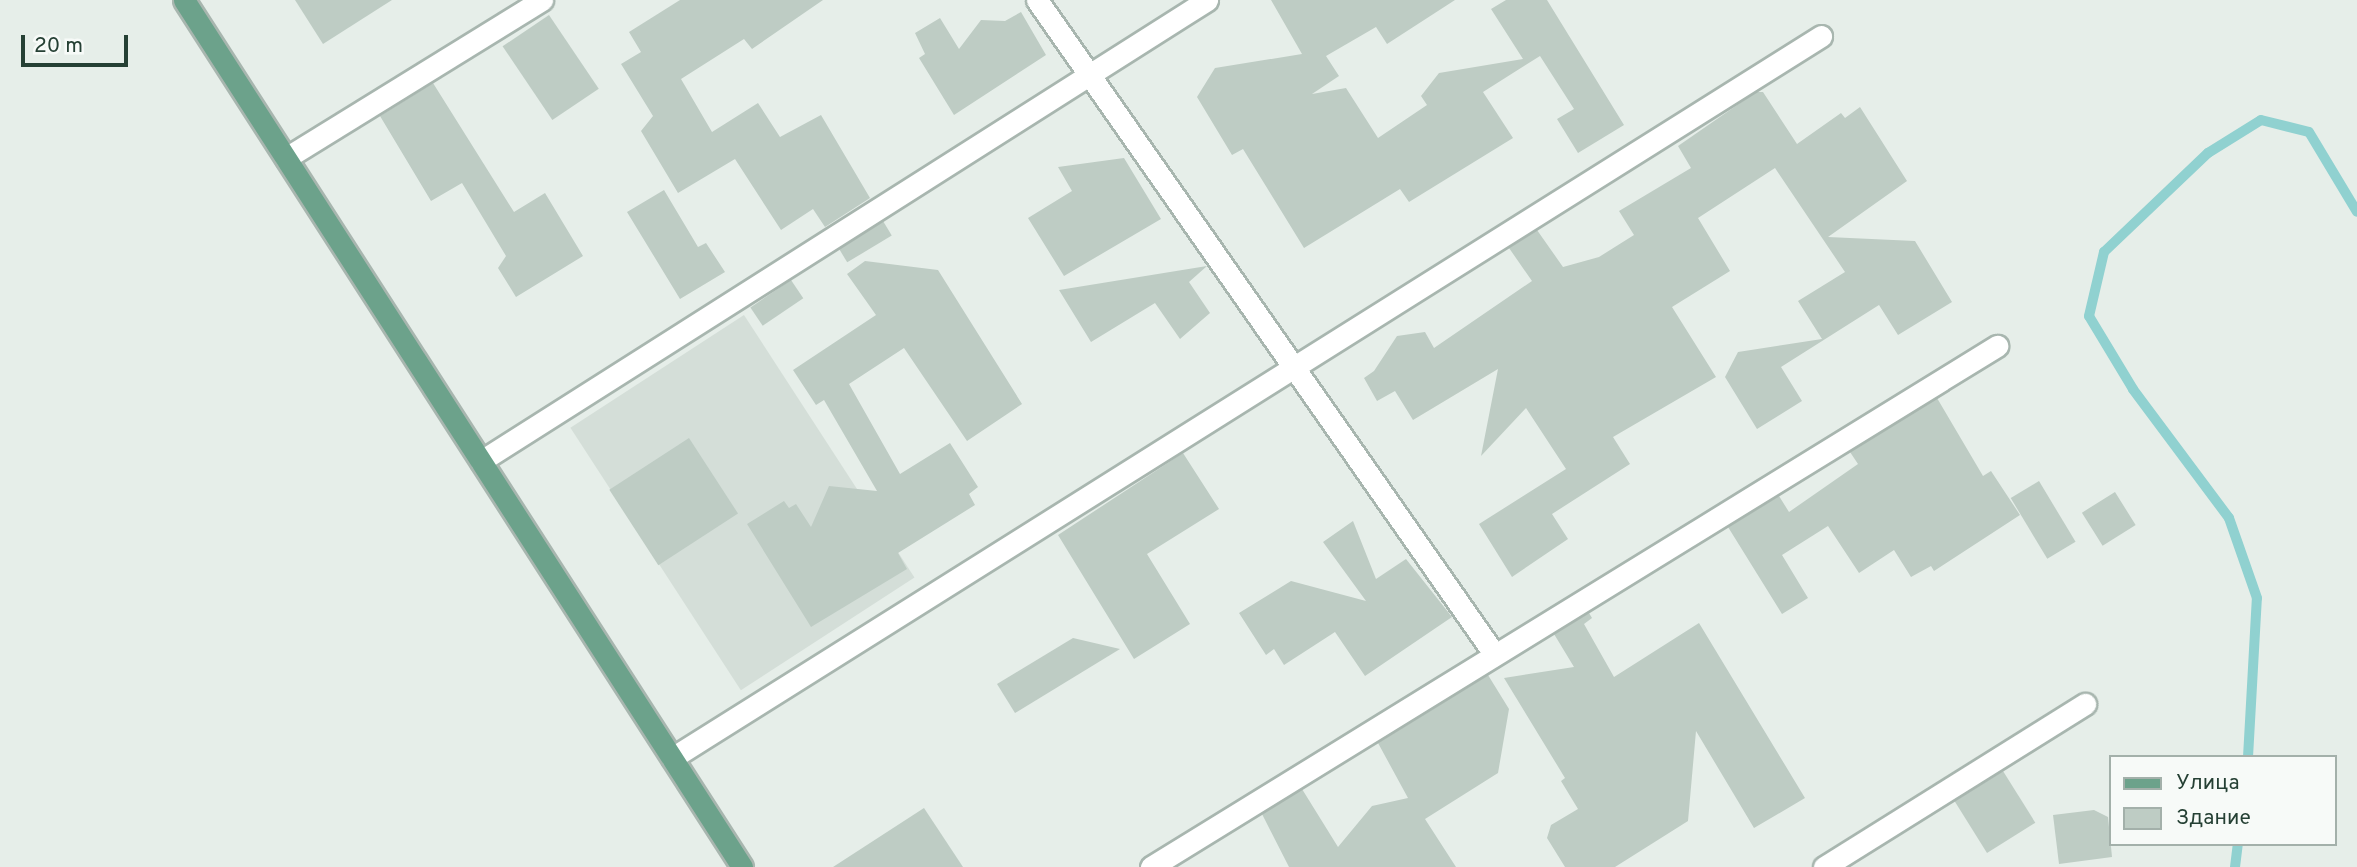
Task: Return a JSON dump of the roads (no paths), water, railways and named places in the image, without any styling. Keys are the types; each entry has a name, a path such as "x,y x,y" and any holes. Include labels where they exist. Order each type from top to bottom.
{"main road":[{"path":"184,0 742,867"}],"street":[{"path":"286,158 542,0"},
{"path":"1037,0 1495,655"},
{"path":"481,461 1207,0"},
{"path":"672,758 1821,36"},
{"path":"1151,867 1997,346"},
{"path":"1824,867 2085,704"}],"waterway":[{"path":"2248,755 2257,598 2229,518 2133,389 2089,316 2104,252 2208,153 2261,120 2309,132 2357,212"},
{"path":"2235,867 2238,846"}]}
